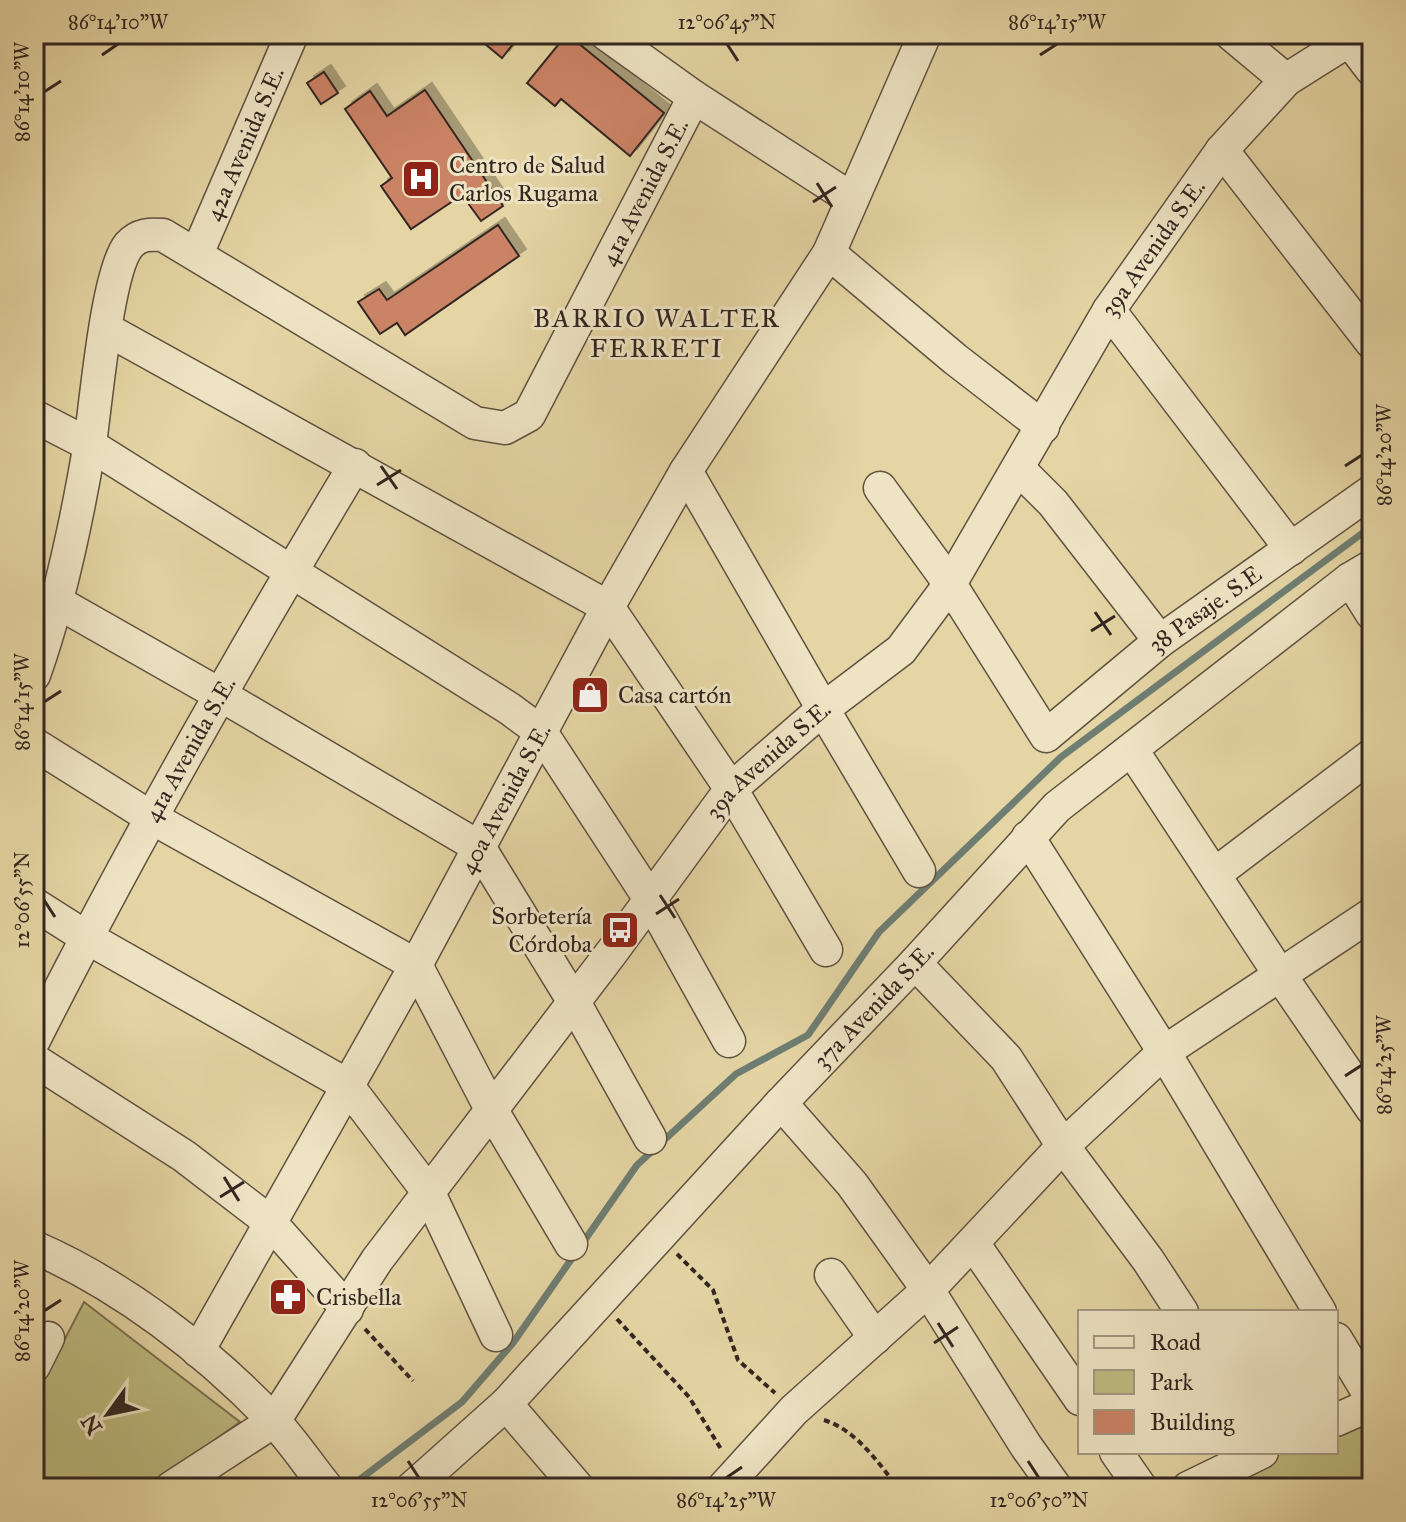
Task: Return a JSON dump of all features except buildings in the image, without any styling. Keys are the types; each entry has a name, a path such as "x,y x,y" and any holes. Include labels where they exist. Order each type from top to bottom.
{"street":[{"name":"42a Avenida S.E.","path":"197,254 292,34"},
{"path":"606,34 694,97 852,199"},
{"name":"40a Avenida S.E.","path":"198,1351 416,965 608,607 686,471 829,253 925,34"},
{"path":"1231,34 1286,80"},
{"path":"1354,37 1372,70"},
{"name":"39a Avenida S.E.","path":"171,1488 274,1421 377,1260 574,1002 731,789 823,709 901,650 950,584 1109,310 1222,150 1286,80 1354,37"},
{"name":"41a Avenida S.E.","path":"197,254 475,423 505,428 529,415 694,97"},
{"path":"1222,150 1372,343"},
{"path":"34,675 52,626 90,445 118,266 130,244 145,234 163,235 197,254"},
{"path":"829,253 955,359 1043,427"},
{"path":"1109,310 1291,549"},
{"path":"106,329 608,607 731,789 826,950"},
{"path":"34,416 90,445 510,709 541,732 650,899 729,1041"},
{"name":"41a Avenida S.E.","path":"34,1040 86,937 219,694 355,465"},
{"path":"1018,468 1053,503 1160,641"},
{"path":"686,471 919,871"},
{"path":"880,488 950,584"},
{"name":"38 Pasaje. S.E","path":"950,584 1046,736 1160,641 1372,491"},
{"path":"1361,572 1372,614"},
{"name":"37a Avenida S.E.","path":"412,1488 506,1404 1057,807 1361,572"},
{"path":"57,602 479,847 574,1002 650,1138"},
{"path":"34,744 152,818 416,965 491,1109 571,1244"},
{"path":"1132,750 1280,975 1367,1092"},
{"path":"1215,874 1372,755"},
{"path":"1028,837 1164,1052 1319,1310"},
{"path":"34,904 86,937 347,1085 429,1193 496,1335"},
{"path":"730,1480 794,1410 928,1290 1063,1146 1164,1052 1372,914"},
{"path":"915,963 1006,1058 1063,1146 1148,1260 1181,1310"},
{"path":"34,1060 184,1156 270,1222 347,1309"},
{"path":"781,1103 852,1184 928,1290 1056,1488"},
{"path":"973,1243 1078,1396"},
{"path":"34,1247 78,1266 142,1308 198,1351 274,1421 327,1488"},
{"path":"831,1275 875,1338"},
{"path":"1338,1342 1372,1402 1338,1419"},
{"path":"506,1404 578,1488"},
{"path":"1117,1454 1141,1488"},
{"path":"1188,1488 1258,1454"}],"path":[{"path":"659,1235 713,1290 738,1360 794,1410 836,1423 870,1452 898,1488"},
{"path":"599,1300 689,1397 730,1480"},
{"path":"347,1309 413,1381"}],"green space":[{"path":"84,1302 240,1422 147,1488 34,1488 34,1399"},
{"path":"1372,1388 1372,1488 1181,1488 1237,1454 1338,1454 1338,1404"}],"waterway":[{"path":"582,1244 637,1165 736,1074 808,1035 879,932 1061,757 1372,526"},
{"path":"359,1480 462,1402 513,1343 575,1254"}],"place":[{"name":"Centro de Salud Carlos Rugama","path":"421,179"},
{"name":"Casa cartón","path":"590,695"},
{"name":"Sorbetería Córdoba","path":"620,930"},
{"name":"Crisbella","path":"288,1297"}],"district":[{"name":"BARRIO WALTER FERRETI","path":"657,333"}]}
